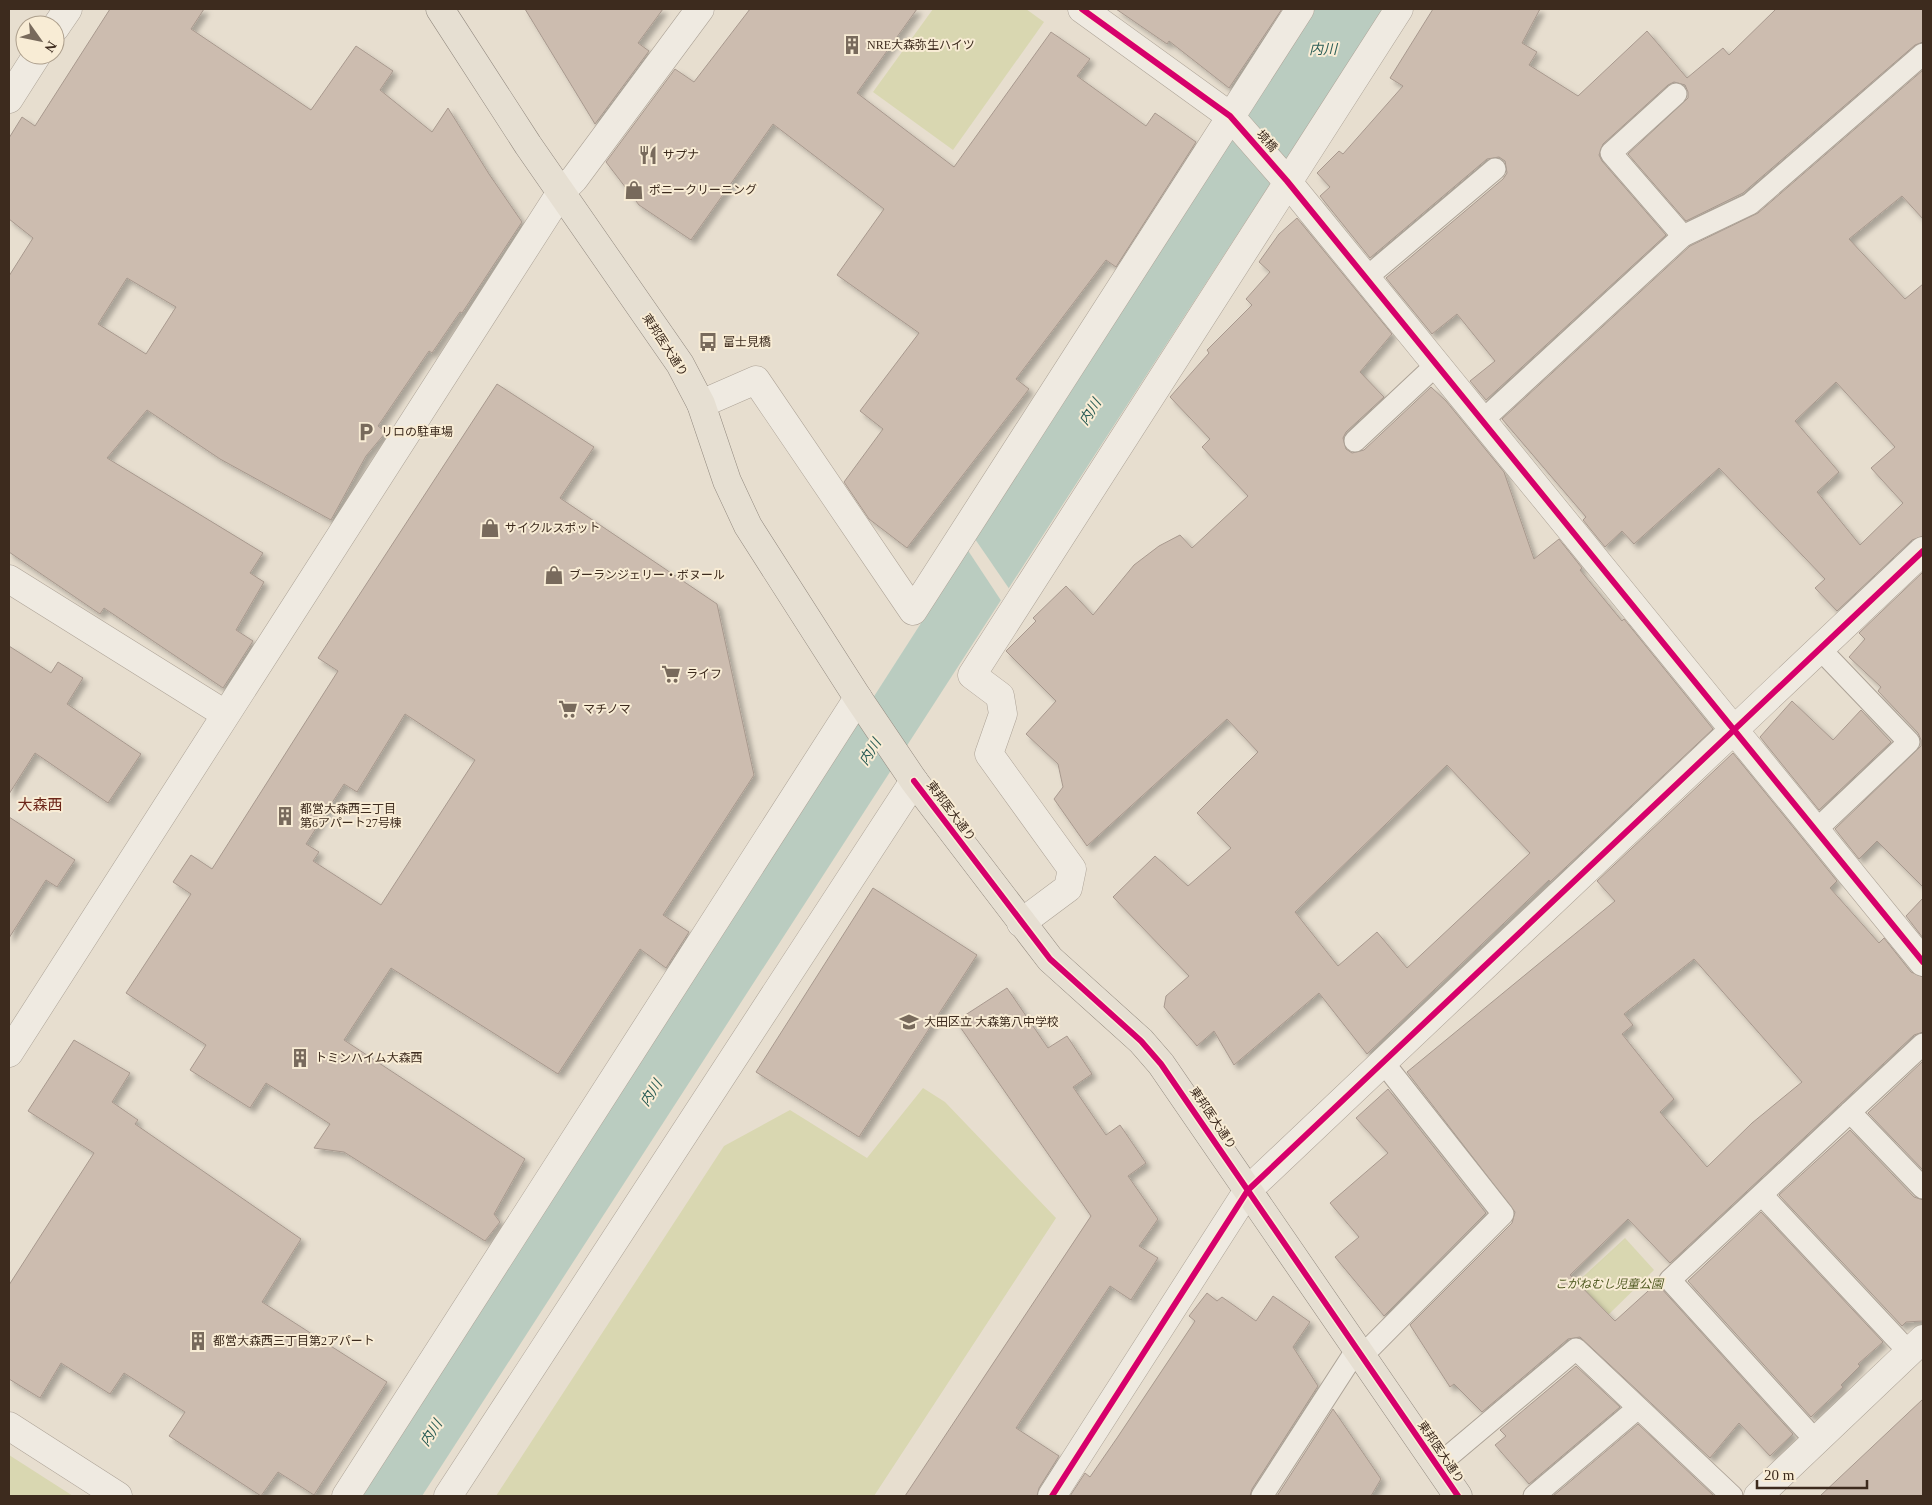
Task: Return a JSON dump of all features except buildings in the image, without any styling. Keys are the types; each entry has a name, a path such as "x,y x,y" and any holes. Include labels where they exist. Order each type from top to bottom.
{"main road":[{"name":"東邦医大通り","path":"440,9 561,192 680,364 701,404 727,481 748,526 858,698"},
{"path":"858,698 914,781"},
{"name":"東邦医大通り","path":"914,781 1050,959 1142,1041 1161,1064 1458,1496"}],"street":[{"path":"9,1053 561,192 574,179 700,9"},
{"name":"境橋","path":"1082,9 1230,116 1288,181 1733,731 1815,831 1922,956"},
{"path":"701,404 756,380 913,611 1300,9"},
{"path":"1021,923 1068,888 1072,869 989,754 1003,714 1000,696 972,676 1399,9"},
{"path":"9,99 31,65"},
{"path":"1052,1496 1248,1190 1923,551"},
{"path":"9,579 225,714"},
{"path":"346,1496 858,698"},
{"path":"448,1496 914,781"},
{"path":"1758,1496 1916,1345"},
{"path":"9,1426 118,1496"}],"lane":[{"path":"1482,421 1683,236 1750,204 1923,54"},
{"path":"1676,94 1611,153 1683,236"},
{"path":"1366,278 1495,168"},
{"path":"1355,441 1436,365"},
{"path":"1815,831 1909,742 1820,649"},
{"path":"1816,1441 1670,1280 1923,1044"},
{"path":"1262,1496 1360,1352 1503,1214 1382,1062"},
{"path":"1850,1112 1923,1188"},
{"path":"1762,1195 1916,1345"},
{"path":"1437,1466 1576,1349 1732,1496"},
{"path":"1534,1496 1638,1408"}],"green space":[{"path":"933,9 1026,9 1044,22 953,150 873,92"},
{"path":"923,1088 945,1102 1056,1218 874,1496 496,1496 724,1146 790,1110 867,1158"},
{"name":"こがねむし児童公園","path":"1625,1238 1654,1270 1605,1318 1574,1285"},
{"path":"9,1455 73,1496 9,1496"}],"water":[{"name":"内川","path":"1315,9 1383,9 422,1496 361,1496"}],"pier":[{"path":"975,539 1010,590 1002,602 967,549"}],"cycle path":[{"path":"1082,9 1230,116 1287,181 1923,962"},
{"path":"1052,1496 1248,1190 1923,551"},
{"path":"914,781 1050,959 1141,1041 1161,1064 1458,1496"}],"place":[{"name":"NRE大森弥生ハイツ","path":"852,45"},
{"name":"サプナ","path":"648,155"},
{"name":"ポニークリーニング","path":"634,190"},
{"name":"富士見橋","path":"708,342"},
{"name":"リロの駐車場","path":"366,432"},
{"name":"サイクルスポット","path":"490,528"},
{"name":"ブーランジェリー・ボヌール","path":"554,575"},
{"name":"ライフ","path":"671,674"},
{"name":"マチノマ","path":"568,709"},
{"name":"都営大森西三丁目 第6アパート27号棟","path":"285,816"},
{"name":"大田区立 大森第八中学校","path":"909,1022"},
{"name":"トミンハイム大森西","path":"300,1058"},
{"name":"都営大森西三丁目第2アパート","path":"198,1341"}],"district":[{"name":"大森西","path":"40,805"}]}
